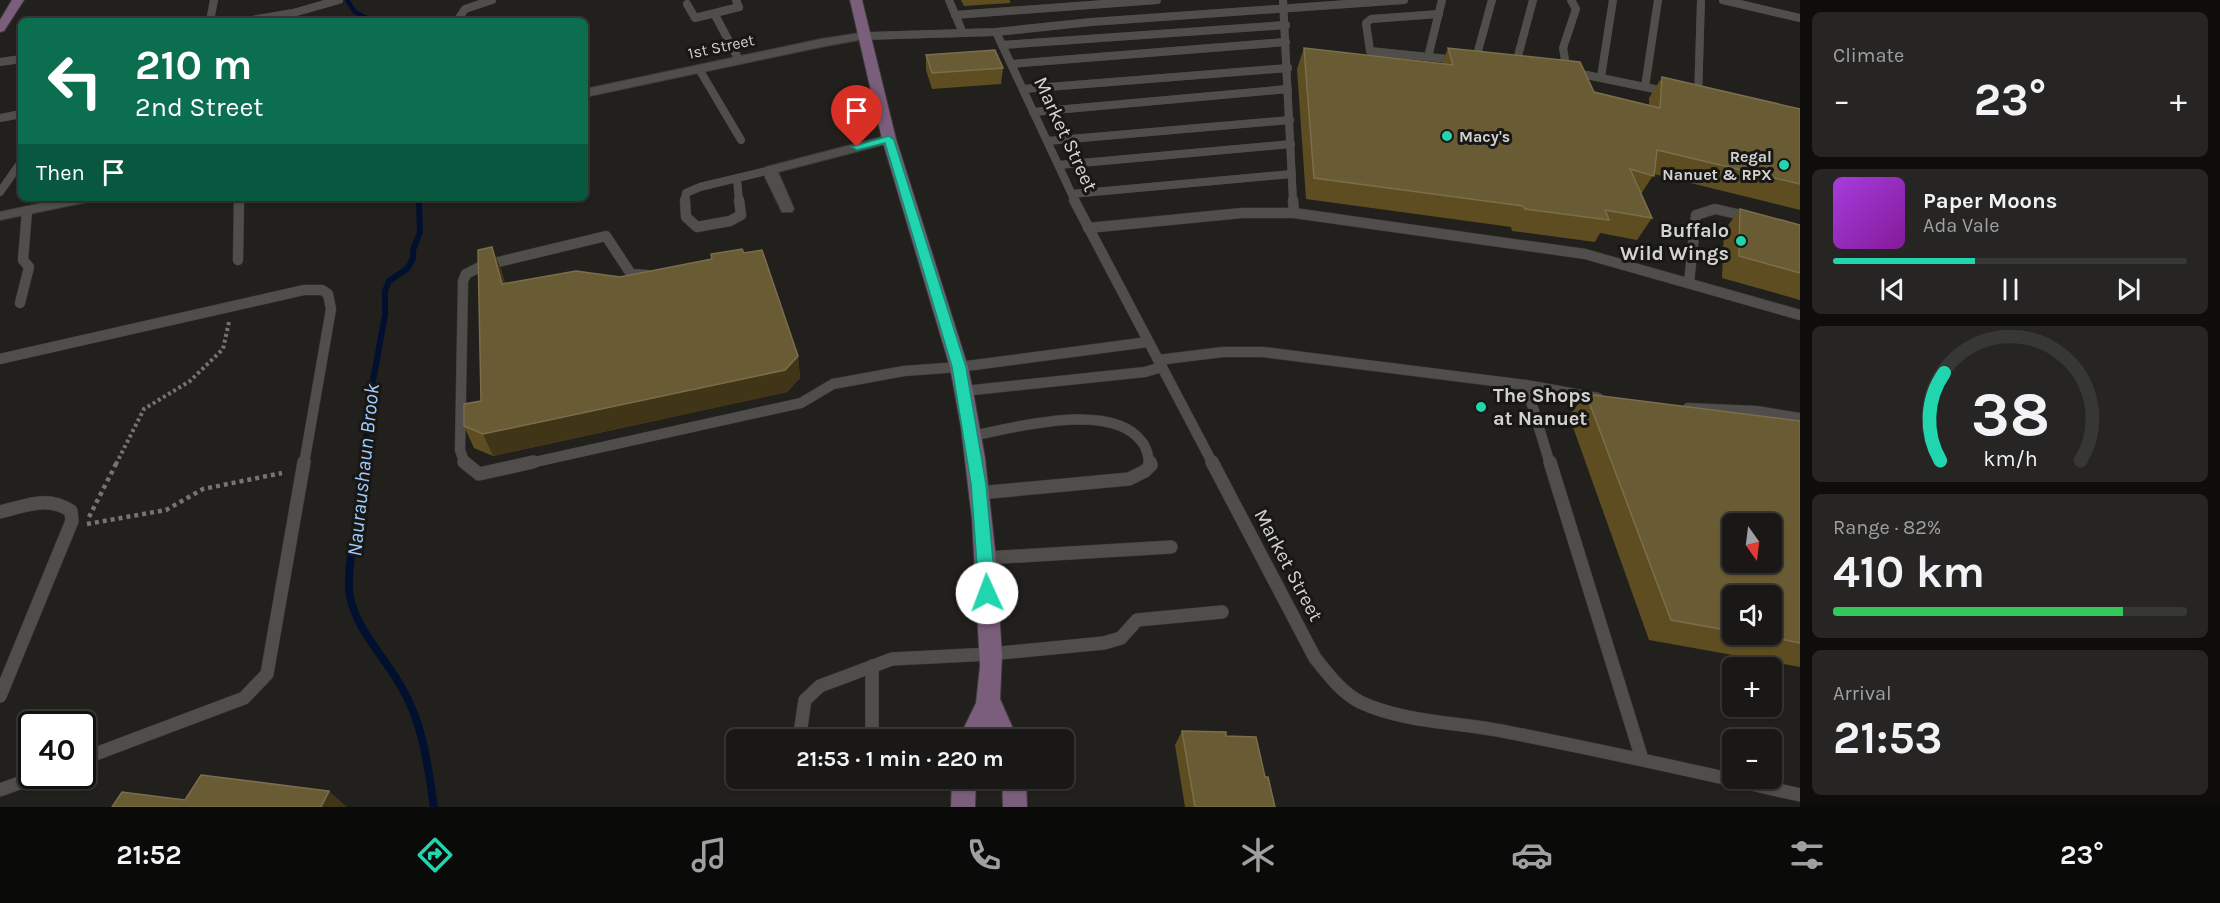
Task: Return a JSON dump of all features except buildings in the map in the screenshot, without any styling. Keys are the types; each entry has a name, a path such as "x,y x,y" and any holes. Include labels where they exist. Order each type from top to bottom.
{"street":[{"path":"0,29 4,16 18,0"},
{"path":"856,0 889,140 959,367 964,391 980,493 986,558 990,654 989,699 975,729"},
{"name":"1st Street","path":"588,92 866,36"},
{"path":"787,209 771,170 889,140"},
{"path":"0,216 73,201"},
{"path":"989,699 1001,729"},
{"path":"963,807 964,789"},
{"path":"1014,789 1015,807"}],"lane":[{"path":"459,18 465,9 492,0"},
{"path":"687,4 694,18 715,15 739,7 736,0"},
{"path":"949,0 962,32"},
{"path":"955,15 1157,0"},
{"path":"866,36 996,32 1284,4 1404,0"},
{"path":"1428,57 1442,0"},
{"path":"1475,62 1492,0"},
{"path":"1515,67 1533,0"},
{"path":"1567,72 1563,48 1576,9 1571,0"},
{"path":"1601,77 1613,0"},
{"path":"1645,87 1658,0"},
{"path":"1698,99 1701,0"},
{"path":"1724,0 1800,18"},
{"path":"211,18 214,1"},
{"path":"264,18 338,1"},
{"path":"1284,4 1294,213"},
{"path":"1440,14 1371,19 1366,23 1370,51 1485,63"},
{"path":"715,15 739,60"},
{"path":"1002,45 1286,25"},
{"name":"Market Street","path":"996,32 1088,228 1315,658 1334,681 1358,700 1384,711 1498,730 1642,759 1800,795"},
{"path":"1011,64 1286,42"},
{"path":"0,62 18,59"},
{"path":"1505,65 1524,68"},
{"path":"1023,90 1288,68"},
{"path":"699,69 741,140"},
{"path":"1556,71 1601,77 1677,94"},
{"path":"1034,112 1288,89"},
{"path":"1687,96 1707,101"},
{"path":"0,118 18,115"},
{"path":"1047,141 1290,120"},
{"path":"1059,165 1291,144"},
{"path":"0,192 18,166"},
{"path":"737,179 741,215 730,221 697,227 686,219 683,206 686,193 700,187 771,170"},
{"path":"1072,194 1292,174"},
{"path":"238,260 239,201"},
{"path":"21,303 29,267 23,260 27,211"},
{"path":"1689,283 1694,219 1699,212 1722,211 1755,219"},
{"path":"1088,228 1242,213 1294,213 1585,254 1800,315"},
{"path":"653,276 631,274 606,237 482,266 466,274 463,281 460,450 464,462 471,471 479,474 801,403 833,384 904,371 959,367 1148,342"},
{"path":"0,359 304,290 322,290 328,294 331,309 267,674 244,698 96,754"},
{"path":"964,391 1145,372 1160,363 1223,352 1263,352 1526,385 1612,401"},
{"path":"1526,385 1642,759"},
{"path":"1678,407 1756,411 1800,418"},
{"path":"971,435 1062,420 1095,420 1119,423 1132,430 1142,439 1150,454 1151,465 1145,471 1129,479 980,493"},
{"path":"0,512 41,502 59,502 71,511 72,521 0,696"},
{"path":"986,558 1171,546"},
{"path":"801,729 805,700 820,686 892,659 990,654 1104,643 1121,638 1137,620 1222,612"},
{"path":"872,729 873,666"},
{"path":"0,790 18,784"}],"path":[{"path":"89,516 144,409 189,381 223,349 223,338 229,329 229,318"},
{"path":"87,524 166,510 203,489 282,473"}],"waterway":[{"name":"Nauraushaun Brook","path":"347,0 355,12 366,18"},
{"name":"Nauraushaun Brook","path":"366,462 366,419 385,315 385,291 389,281 408,268 413,258 413,250 420,232 419,201"},
{"name":"Nauraushaun Brook","path":"366,462 367,474 349,571 350,597 365,633 402,688 415,716 424,746 434,807"}],"place":[{"name":"Macy's","path":"1447,136"},
{"name":"Regal Nanuet & RPX","path":"1784,165"},
{"name":"Buffalo Wild Wings","path":"1741,241"},
{"name":"The Shops at Nanuet","path":"1481,407"}],"route":[{"path":"857,147 889,140 959,367 978,484 986,558 987,593"}]}
